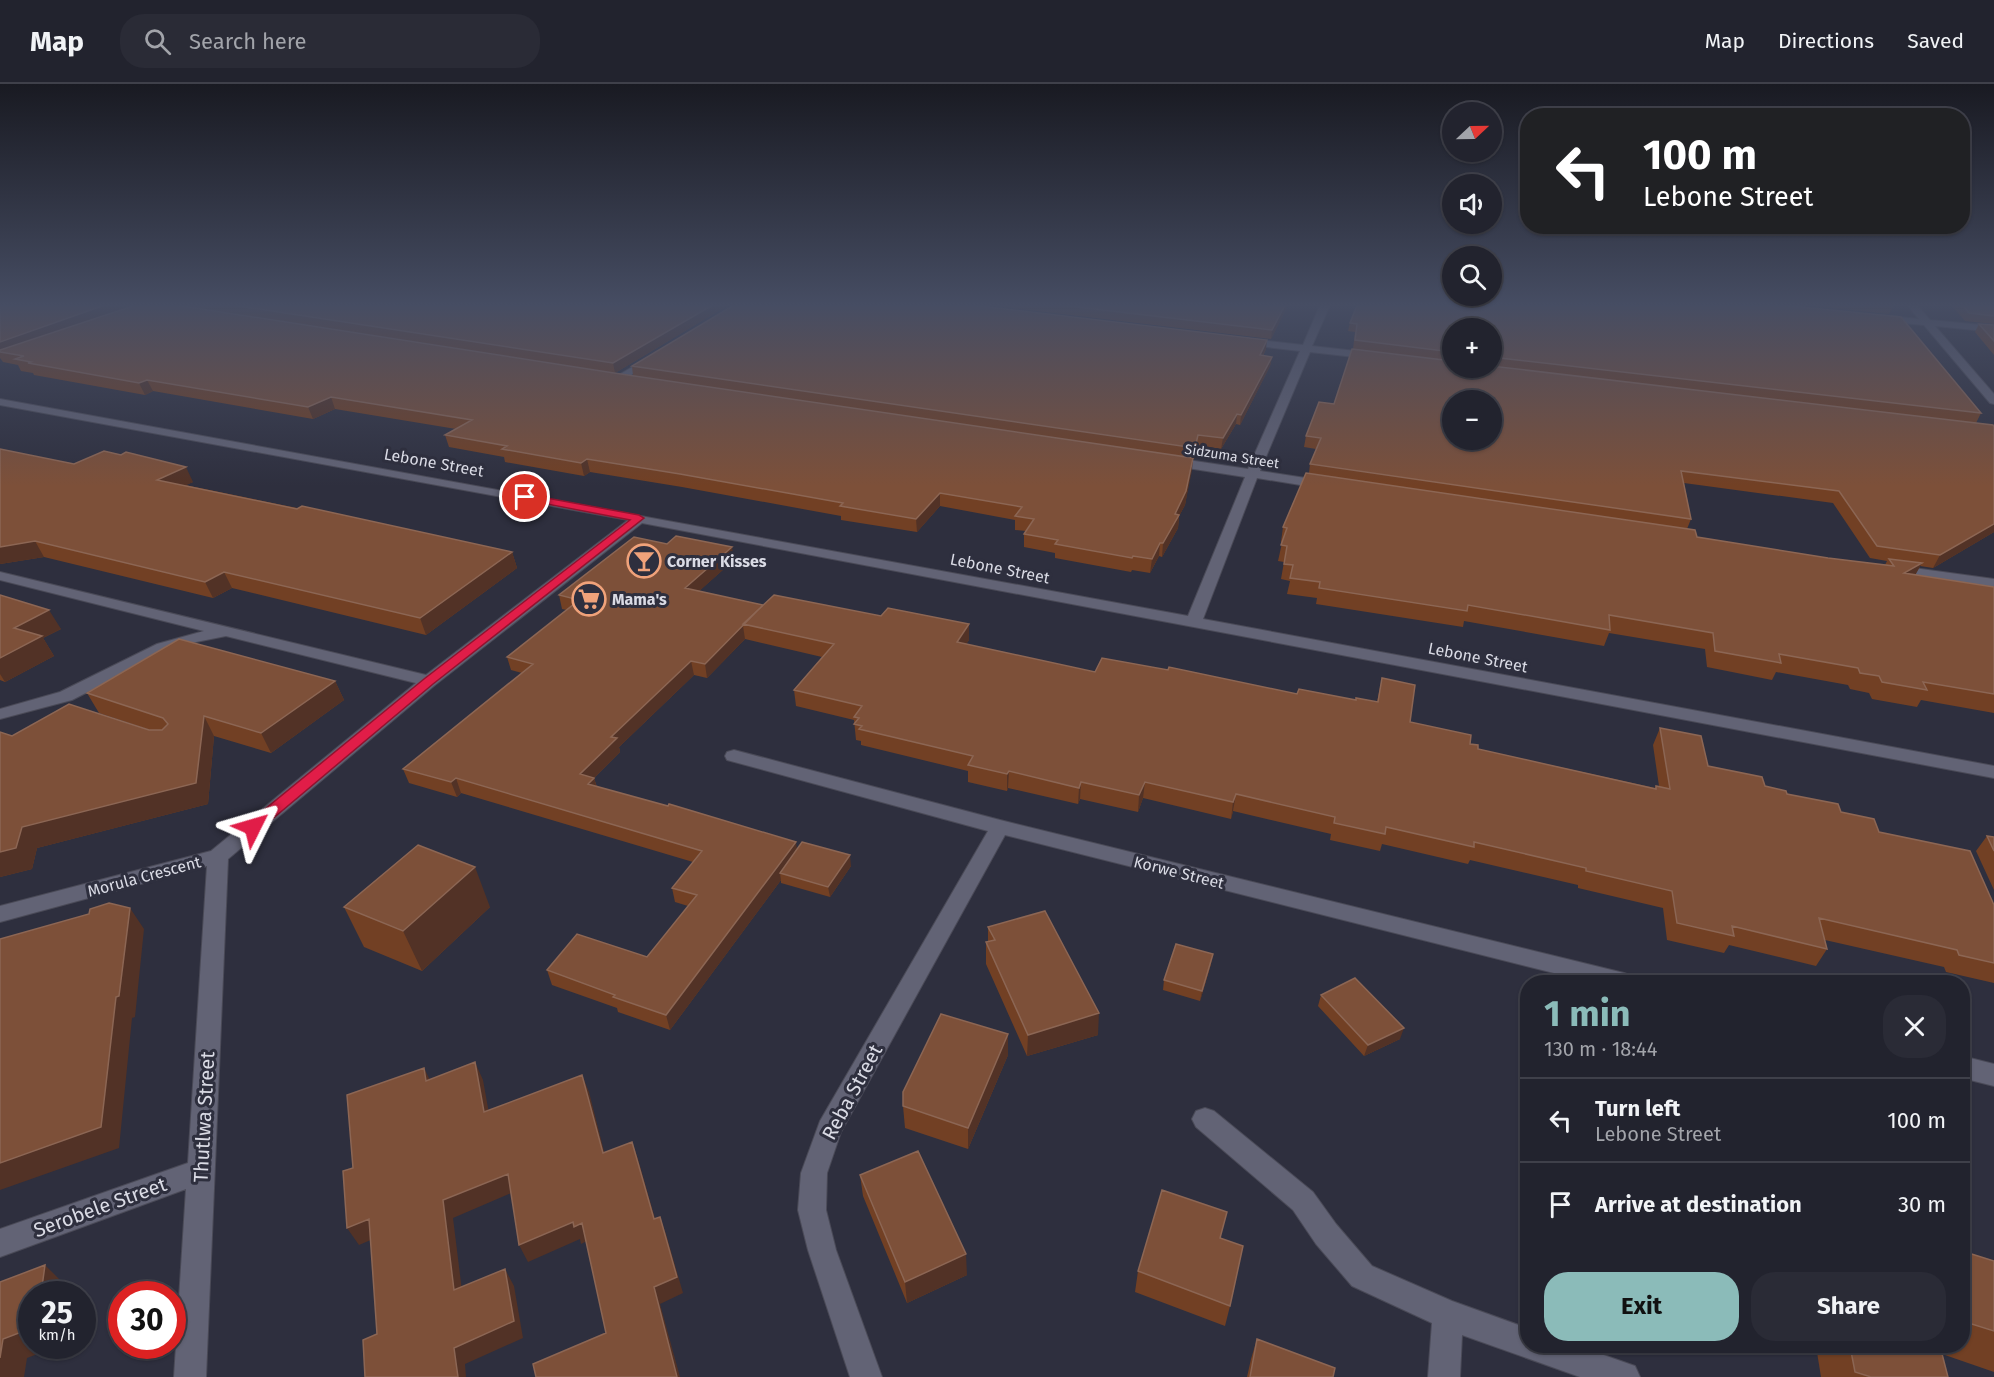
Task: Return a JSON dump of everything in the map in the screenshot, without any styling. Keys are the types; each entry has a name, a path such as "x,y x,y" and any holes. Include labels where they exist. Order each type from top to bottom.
{"street":[{"path":"635,365 611,378 641,382"},
{"path":"1194,622 1252,474 1299,365"},
{"path":"1963,365 1994,401"},
{"name":"Lebone Street","path":"0,402 639,518 1994,772"},
{"name":"Sidzuma Street","path":"1158,460 1334,486"},
{"name":"Morula Crescent","path":"0,914 218,856 429,681 639,518"},
{"path":"1876,567 1994,584"},
{"path":"0,576 429,681"},
{"path":"0,714 46,704 75,692 151,651 205,635 231,634"},
{"path":"46,704 69,711"},
{"name":"Korwe Street","path":"734,756 999,827 1596,975"},
{"name":"Reba Street","path":"866,1377 822,1250 812,1210 814,1173 829,1129 999,827"},
{"name":"Thutlwa Street","path":"190,1377 218,856"},
{"path":"1970,1069 1994,1076"},
{"path":"1205,1119 1303,1201 1326,1234 1362,1276 1448,1315 1520,1341"},
{"name":"Serobele Street","path":"0,1243 201,1171"},
{"path":"1444,1377 1448,1315"},
{"path":"1555,1353 1624,1377"}],"building":[{"path":"41,365 565,365 1193,458 1186,491 1175,514 1179,515 1163,543 1160,543 1152,559 1133,556 1132,558 1055,544 1058,540 1024,534 1034,519 1015,516 1022,507 940,493 916,519 840,506 843,503 680,474 587,459 581,463 502,449 507,446 445,435 472,420 331,397 308,407 147,380 139,383"},
{"path":"1268,365 1241,415 1237,414 1223,438 1198,435 1195,448 632,366"},
{"path":"1347,365 1442,365 1442,378 1502,378 1502,367 1993,425 1994,524 1940,555 1877,546 1839,491 1681,471 1691,519 1310,464 1321,438 1306,436 1319,402 1334,404"},
{"path":"1564,365 1941,365 1981,413"},
{"path":"0,449 74,464 104,451 121,455 126,452 186,467 157,480 297,509 302,506 512,552 420,618 224,572 205,582 35,541 0,547"},
{"path":"1306,473 1695,530 1697,537 1828,558 1894,566 1889,559 1922,563 1904,573 1994,587 1994,694 1923,682 1927,690 1882,682 1879,676 1860,673 1858,668 1779,654 1781,663 1715,651 1713,633 1609,615 1610,630 1468,605 1467,611 1319,588 1320,582 1290,578 1293,565 1284,564 1287,546 1281,545 1287,528 1283,527"},
{"path":"676,536 732,547 685,588 763,605 705,664 691,661 611,737 617,738 580,774 594,778 588,784 668,806 669,804 796,842 666,1015 613,997 615,995 547,970 577,934 647,957 697,895 672,888 702,851 456,778 451,782 403,769 533,664 507,657 579,600 559,595 634,537 667,544"},
{"path":"0,595 49,610 14,628 42,636 0,658"},
{"path":"774,595 881,616 888,608 969,624 957,642 1095,672 1102,658 1168,670 1169,667 1297,694 1299,689 1378,702 1382,678 1415,685 1410,722 1471,735 1470,744 1478,745 1478,749 1656,789 1656,786 1670,789 1660,728 1701,736 1708,766 1762,777 1765,786 1786,791 1787,794 1838,804 1841,812 1874,819 1879,832 1970,851 1994,905 1994,963 1959,955 1957,950 1819,918 1827,949 1732,926 1734,936 1677,923 1672,891 1474,842 1474,847 1386,827 1385,834 1334,823 1335,817 1236,794 1233,802 1145,782 1139,795 1081,782 1079,788 1009,771 1007,774 968,765 973,756 859,729 862,726 854,724 859,718 854,717 862,706 794,690 834,644 743,624"},
{"path":"179,639 335,681 261,733 204,716 196,783 22,827 16,848 0,852 0,732 12,736 69,704 149,730 162,730 168,724 163,718 87,693"},
{"path":"1987,836 1994,837 1994,851"},
{"path":"802,842 850,855 828,887 780,873"},
{"path":"418,845 475,867 403,931 344,907"},
{"path":"109,903 130,908 119,996 116,997 101,1127 0,1163 0,939 89,914 90,909"},
{"path":"1045,911 1099,1013 1028,1035 986,942 995,940 988,927"},
{"path":"1176,944 1213,954 1202,991 1164,980"},
{"path":"1355,978 1404,1028 1368,1045 1321,995"},
{"path":"941,1014 1008,1034 968,1128 903,1106 903,1092"},
{"path":"475,1062 484,1112 582,1075 603,1153 632,1142 654,1219 660,1217 677,1277 654,1287 677,1377 536,1377 533,1364 606,1333 582,1223 574,1227 573,1222 519,1245 508,1174 443,1200 454,1290 505,1269 514,1321 454,1348 458,1377 365,1377 363,1340 377,1334 369,1219 347,1228 343,1171 353,1168 347,1095 424,1068 426,1081"},
{"path":"918,1151 966,1254 905,1282 860,1175"},
{"path":"1162,1190 1227,1212 1220,1238 1243,1246 1230,1306 1138,1271"},
{"path":"1970,1254 1994,1261 1994,1331 1970,1324"},
{"path":"45,1265 43,1281 18,1281 18,1333 3,1339 0,1358 0,1282"},
{"path":"1257,1339 1335,1368 1333,1377 1250,1377"},
{"path":"1851,1353 1942,1353 1948,1377 1871,1377 1855,1372"}],"place":[{"name":"Corner Kisses","path":"644,561"},
{"name":"Mama's","path":"589,599"}],"route":[{"path":"253,827 429,681 639,518 525,497"}]}
